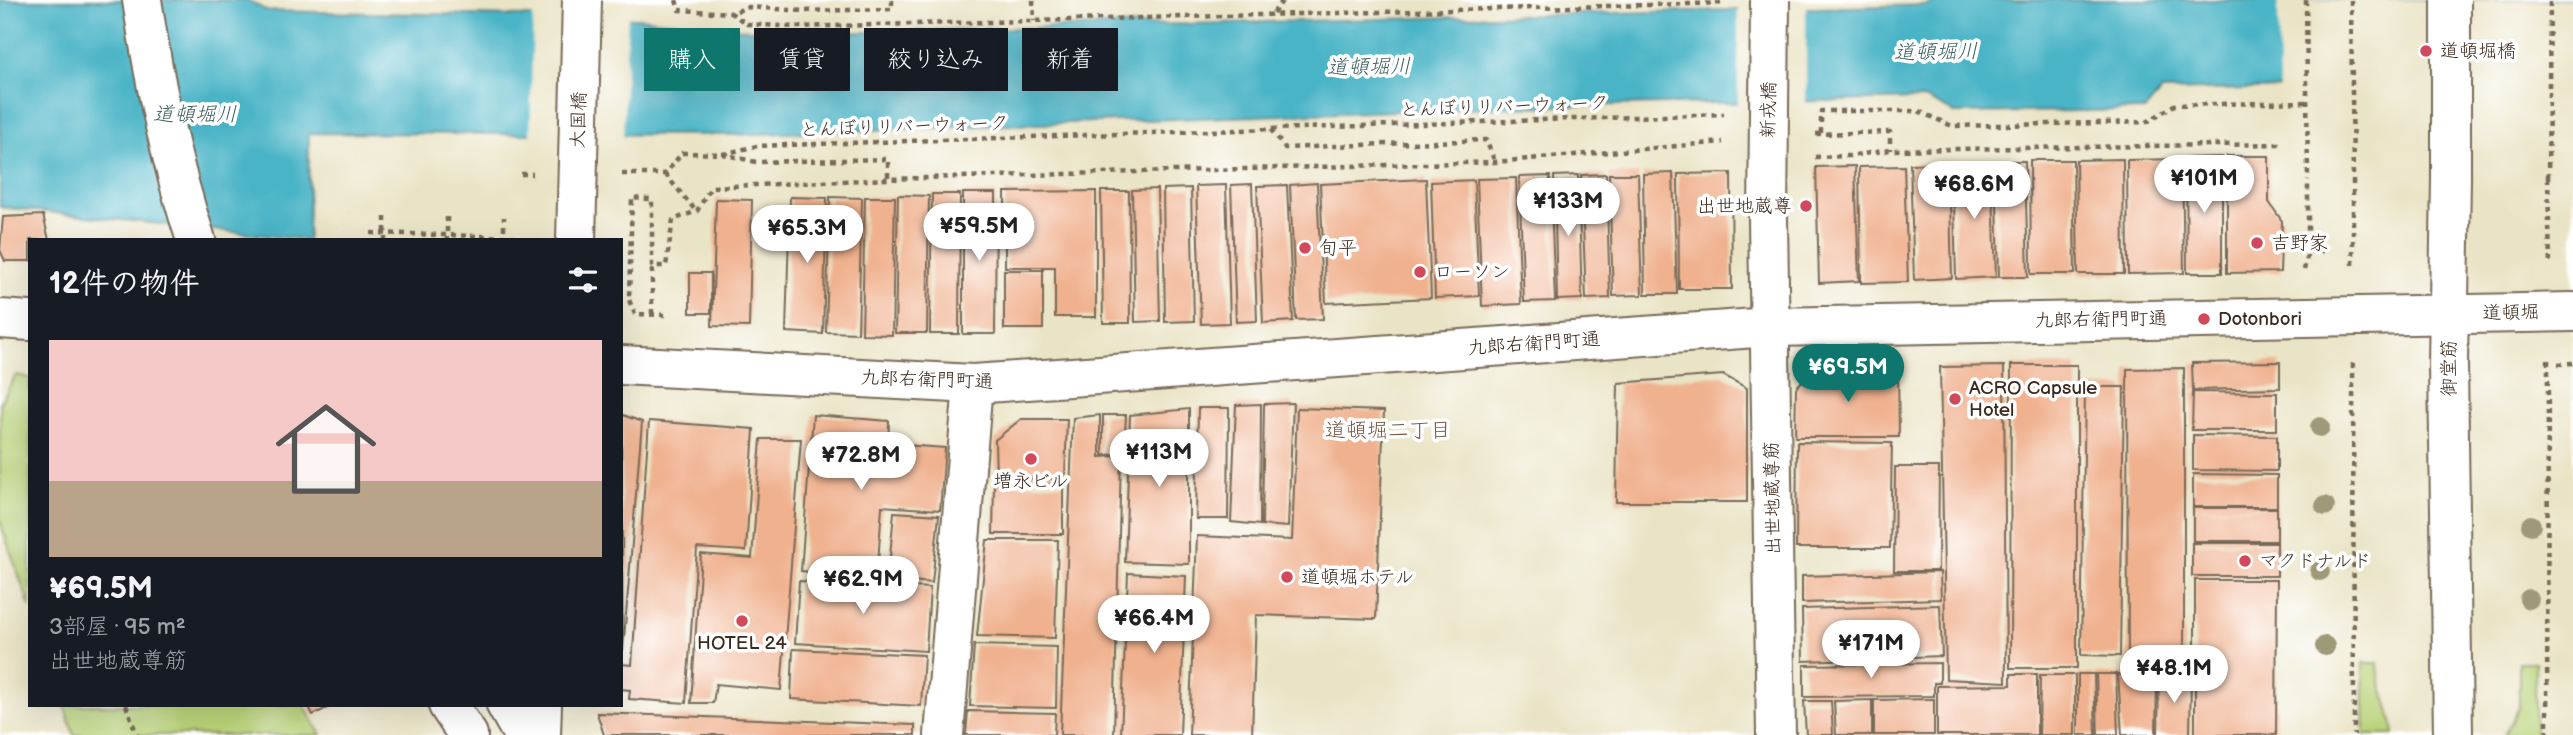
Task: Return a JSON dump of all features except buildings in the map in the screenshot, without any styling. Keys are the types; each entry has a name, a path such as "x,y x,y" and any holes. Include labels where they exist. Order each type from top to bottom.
{"main road":[{"path":"142,0 153,77 172,163 195,238"},
{"name":"大国橋","path":"576,238 582,0"},
{"name":"御堂筋","path":"2451,0 2448,314 2453,735"},
{"name":"新戎橋","path":"1754,1 1768,219"},
{"name":"出世地蔵尊筋","path":"1768,219 1776,735"},
{"name":"道頓堀","path":"2448,314 2561,312"},
{"name":"九郎右衛門町通","path":"623,365 973,384 1770,327 2448,314"},
{"path":"0,319 28,321"},
{"path":"944,735 973,384"},
{"path":"428,707 442,735"},
{"path":"449,707 468,735"},
{"path":"507,707 523,735"},
{"path":"541,735 542,707"}],"path":[{"path":"676,0 679,10 731,13 749,7 804,11 892,9 892,0"},
{"path":"1033,0 1034,21"},
{"path":"1272,14 1283,0"},
{"path":"1461,0 1462,9"},
{"path":"2304,273 2308,251 2306,0"},
{"path":"2351,0 2354,735"},
{"path":"2547,735 2561,312 2548,177 2550,0"},
{"path":"731,13 747,24 796,27 1754,1"},
{"path":"1821,134 1821,111 1918,111 1952,126 2147,122 2174,105 2307,102"},
{"name":"とんぼりリバーウォーク","path":"888,179 888,159 756,162 723,154 757,146 1738,113"},
{"name":"とんぼりリバーウォーク","path":"1271,129 1285,148 1486,140 1495,162"},
{"path":"1807,135 1890,132 1890,150"},
{"path":"652,265 666,265 673,220 696,211 711,187 888,179 1495,162 1726,142"},
{"path":"1803,157 1849,156 1890,150 2280,144"},
{"path":"665,174 696,211"},
{"path":"652,314 652,199 632,198 629,300 635,314 665,315"},
{"path":"386,217 386,237"},
{"path":"447,217 447,238"},
{"path":"504,217 504,238"},
{"path":"371,233 386,237 515,237"},
{"path":"2308,251 2328,251"},
{"path":"2557,363 2573,363"},
{"path":"127,707 137,735"}],"green space":[{"path":"16,375 28,378 28,601 0,522 0,403"},
{"path":"2519,662 2535,662 2535,735 2504,735 2519,707"},
{"path":"2363,663 2378,663 2380,682 2394,735 2365,735"},
{"path":"65,707 305,707 321,735 74,735"}],"water":[{"name":"道頓堀川","path":"0,0 248,0 267,11 637,18 732,28 644,28 644,91 740,91 740,29 754,30 754,91 850,91 850,32 864,32 864,91 1008,91 1008,28 1022,28 1022,91 1118,91 1118,28 1024,28 1927,5 1937,0 2573,0 2573,82 2161,91 2145,110 1954,113 1927,99 1507,107 730,135 309,133 308,238 0,207"}],"pier":[{"path":"2278,0 2573,0 2573,85 2279,92"},
{"path":"1806,5 1806,105 1738,106 1738,6"},
{"path":"533,13 628,14 623,139 530,139"}],"place":[{"name":"道頓堀橋","path":"2426,51"},
{"name":"出世地蔵尊","path":"1806,206"},
{"name":"吉野家","path":"2257,243"},
{"name":"旬平","path":"1305,248"},
{"name":"ローソン","path":"1420,272"},
{"name":"Dotonbori","path":"2204,319"},
{"name":"ACRO Capsule Hotel","path":"1955,399"},
{"name":"増永ビル","path":"1031,459"},
{"name":"マクドナルド","path":"2245,561"},
{"name":"道頓堀ホテル","path":"1287,577"},
{"name":"HOTEL 24","path":"742,621"}],"district":[{"name":"道頓堀二丁目","path":"1388,430"}]}
